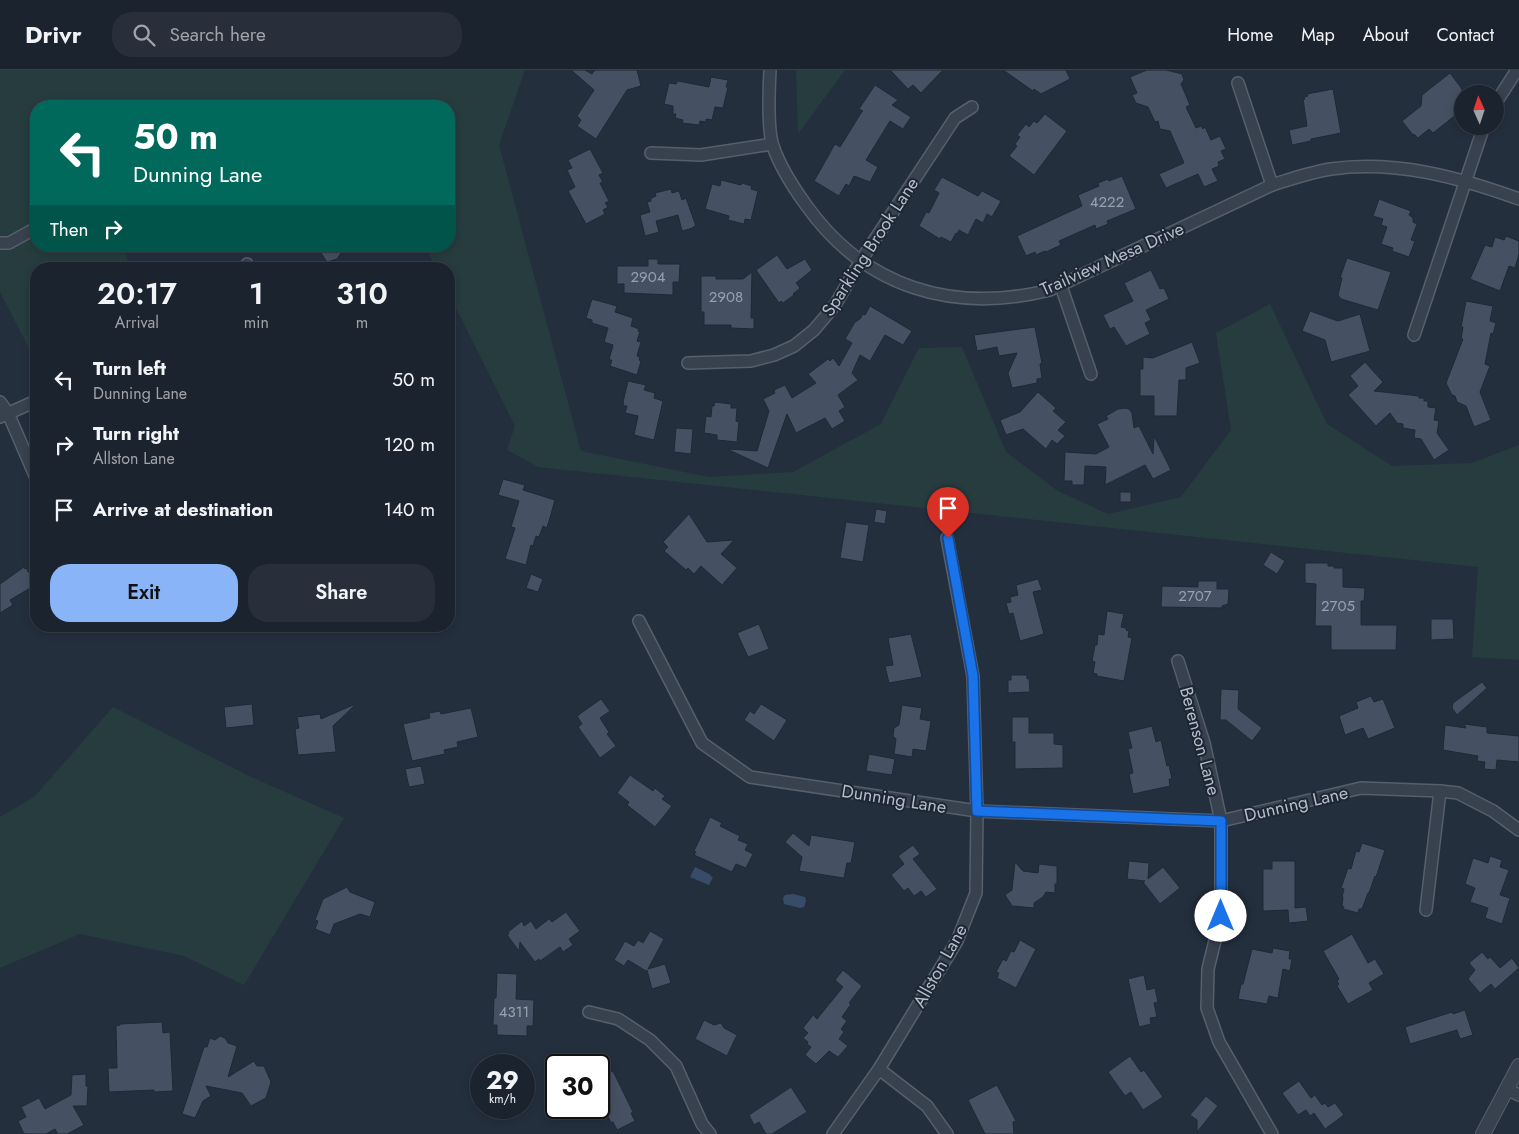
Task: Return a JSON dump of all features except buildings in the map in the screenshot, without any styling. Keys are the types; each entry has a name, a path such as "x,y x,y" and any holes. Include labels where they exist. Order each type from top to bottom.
{"street":[{"name":"Trailview Mesa Drive","path":"770,70 769,108 772,144 796,190 814,217 836,241 860,262 909,287 946,297 973,300 1024,297 1061,286 1272,186 1322,171 1367,166 1397,167 1465,181 1519,198"},
{"path":"1504,90 1517,70"},
{"path":"1238,84 1272,186"},
{"name":"Sparkling Brook Lane","path":"688,363 752,361 774,355 794,346 814,330 826,317 955,118 972,107"},
{"path":"1414,335 1481,135"},
{"path":"650,153 702,155 772,144"},
{"path":"0,243 9,243 30,231"},
{"path":"1061,286 1091,374"},
{"path":"0,402 4,415 30,466"},
{"path":"4,415 30,404"},
{"name":"Allston Lane","path":"833,1134 879,1069 957,941 976,893 977,811 973,676 948,538"},
{"name":"Dunning Lane","path":"639,621 702,743 750,777 977,811 1221,821 1361,788 1440,791 1458,793 1493,811 1519,830"},
{"name":"Berenson Lane","path":"1178,661 1204,743 1221,821 1221,916 1208,969 1207,1008 1219,1042 1272,1134"},
{"path":"1426,910 1440,791"},
{"path":"589,1012 618,1019 650,1040 676,1066 702,1124 710,1134"},
{"path":"1483,1134 1513,1092 1519,1066"},
{"path":"879,1069 927,1106 946,1134"}],"green space":[{"path":"0,70 525,70 499,145 581,451 709,477 793,472 881,424 919,348 962,347 1006,452 1058,491 1108,514 1181,497 1231,430 1216,333 1270,304 1327,424 1392,466 1472,463 1519,445 1519,660 1472,657 1478,567 538,467 507,450 515,426 455,306 455,262 433,262 428,252 455,252 455,100 30,100 30,252 126,252 128,262 30,262 30,350 0,292"},
{"path":"796,70 845,70 798,134"},
{"path":"113,707 251,777 344,818 244,985 184,956 80,934 0,968 0,817 34,797"}],"water":[{"path":"695,867 713,877 709,885 690,877"},
{"path":"793,894 805,897 804,907 800,908 784,904 783,898 785,895"}],"route":[{"path":"948,538 973,676 977,811 1221,821 1221,916"}]}
